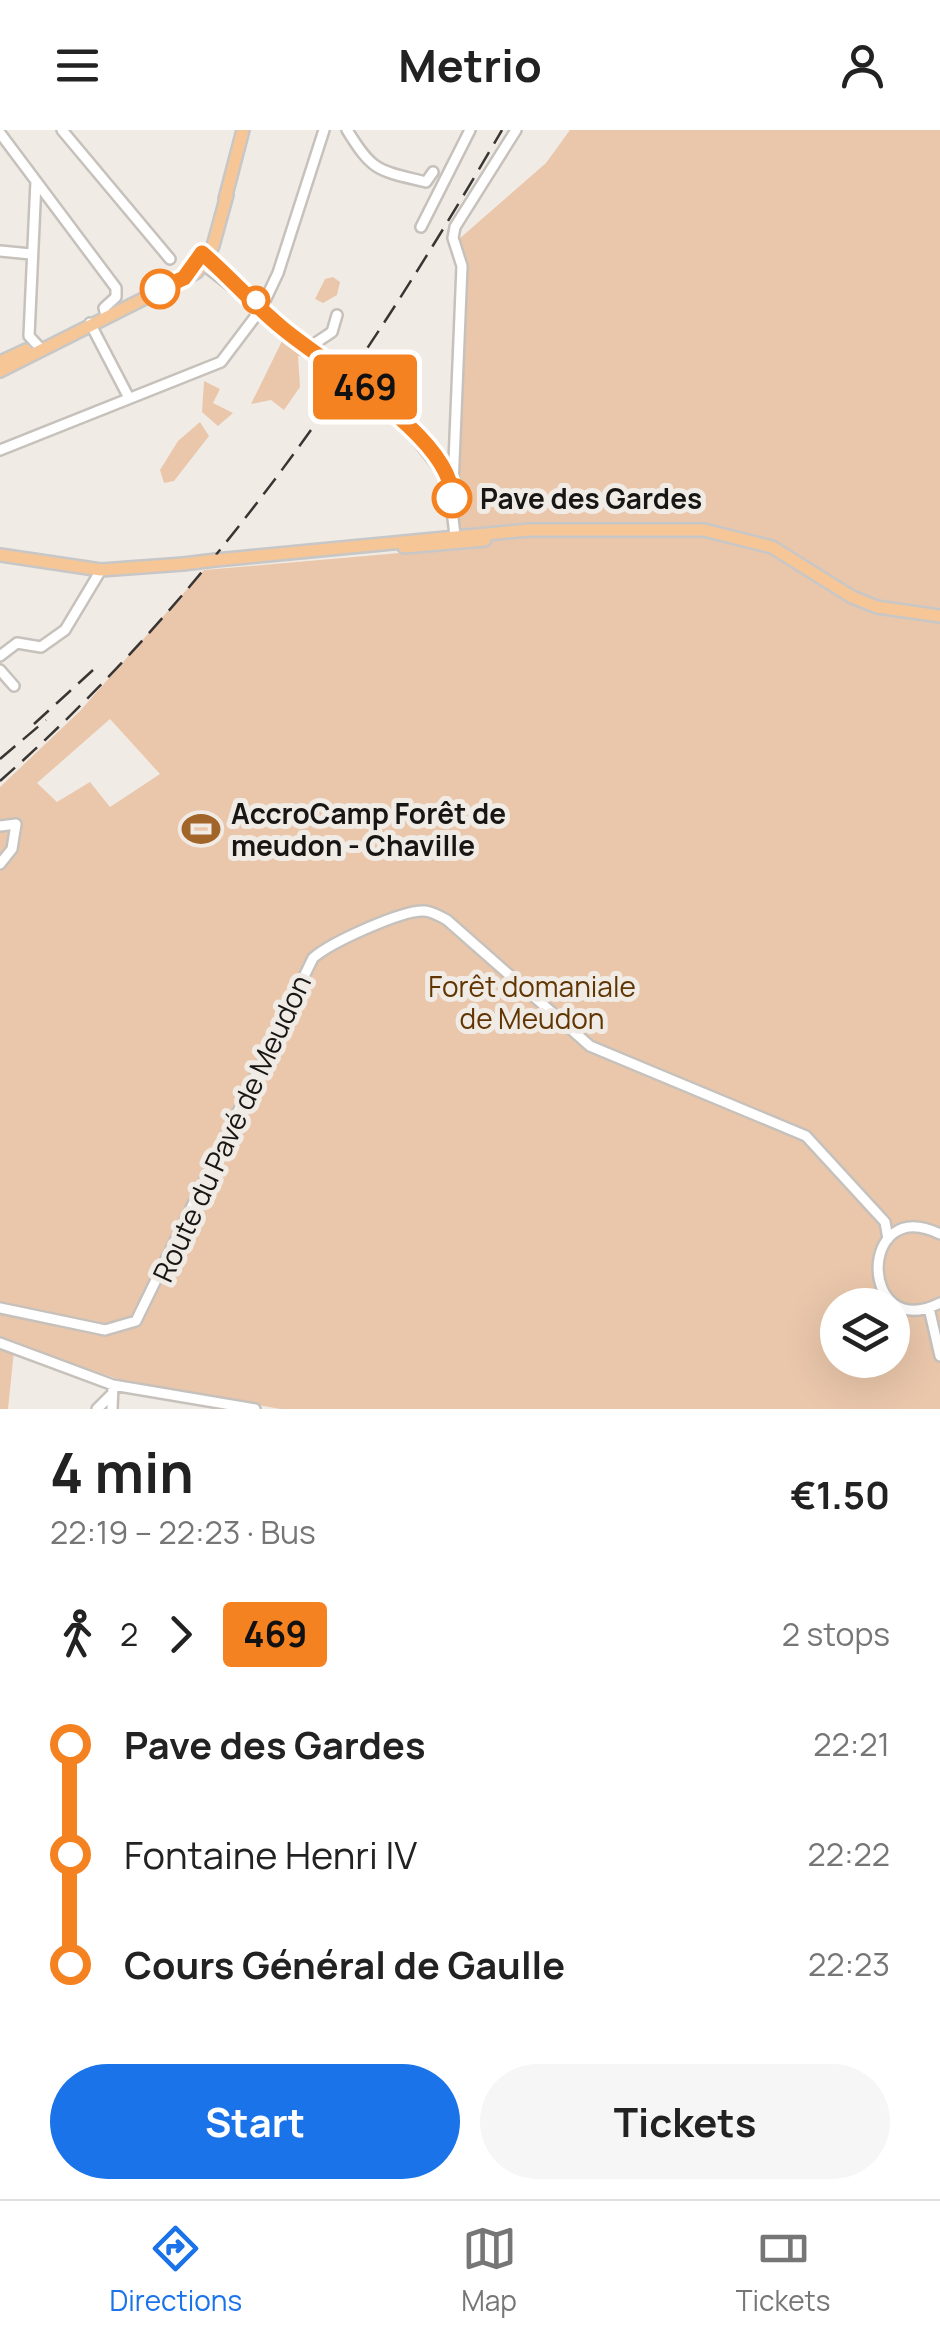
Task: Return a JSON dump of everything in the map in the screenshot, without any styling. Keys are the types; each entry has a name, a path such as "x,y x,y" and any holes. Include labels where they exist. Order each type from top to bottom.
{"main road":[{"path":"232,179 243,130"},
{"path":"0,362 72,333 184,278 203,259 251,130"},
{"path":"0,372 38,348"},
{"path":"0,555 101,570 216,560 250,562 450,540 564,534 722,538 767,553 872,612 940,619"}],"street":[{"path":"62,130 170,259"},
{"path":"0,450 212,368 228,354 260,309 278,273 324,130"},
{"path":"347,130 358,152 373,166 426,182 432,172"},
{"path":"422,227 470,130"},
{"path":"450,540 462,266 453,238 460,216 516,130"},
{"path":"0,132 116,288 116,297 104,308 106,316"},
{"path":"36,181 29,336 38,348"},
{"path":"0,252 32,254"},
{"path":"203,259 327,361"},
{"path":"308,348 332,332 338,315"},
{"path":"90,324 129,398"},
{"path":"370,391 391,407 452,486"},
{"path":"0,656 17,642 41,647 58,636 101,570"},
{"path":"0,670 14,686"},
{"path":"0,826 16,824 18,834 0,864"},
{"name":"Route du Pavé de Meudon","path":"0,1308 105,1330 136,1321 313,958 326,948 414,911 431,911 447,920 590,1046 806,1136 885,1222 888,1239"},
{"path":"940,1220 938,1232 913,1227 888,1239 876,1266 884,1292 898,1305 929,1308 940,1303"},
{"path":"929,1308 940,1356"},
{"path":"0,1343 111,1391 255,1409"},
{"path":"97,1409 111,1391"},
{"path":"108,1409 111,1391"}],"green space":[{"name":"Forêt domaniale de Meudon","path":"570,130 940,130 940,1409 280,1409 121,1380 0,1339 0,787 80,711 204,570 456,548 455,457 466,257 459,239 546,163","holes":["110,719 160,774 110,807 90,782 57,802 37,783"]},
{"path":"333,277 340,282 337,295 323,303 315,299 325,279"},
{"path":"283,339 319,359 298,356 300,387 284,410 271,400 251,404"},
{"path":"204,381 220,389 213,403 233,413 218,426 202,412"},
{"path":"200,422 209,436 174,481 164,483 160,470 178,441"},
{"path":"0,1348 14,1351 8,1409 0,1409"}],"tunnel":[{"path":"327,361 370,391"}],"railway":[{"path":"0,781 147,636 277,476 395,306 502,130"},
{"path":"34,724 93,670"},
{"path":"0,759 46,720"}],"bus line":[{"name":"469","path":"160,289 184,278 202,253 286,331 391,407 450,477 452,498"}],"place":[{"name":"Pave des Gardes","path":"452,498"},
{"name":"AccroCamp Forêt de meudon - Chaville","path":"201,829"}]}
